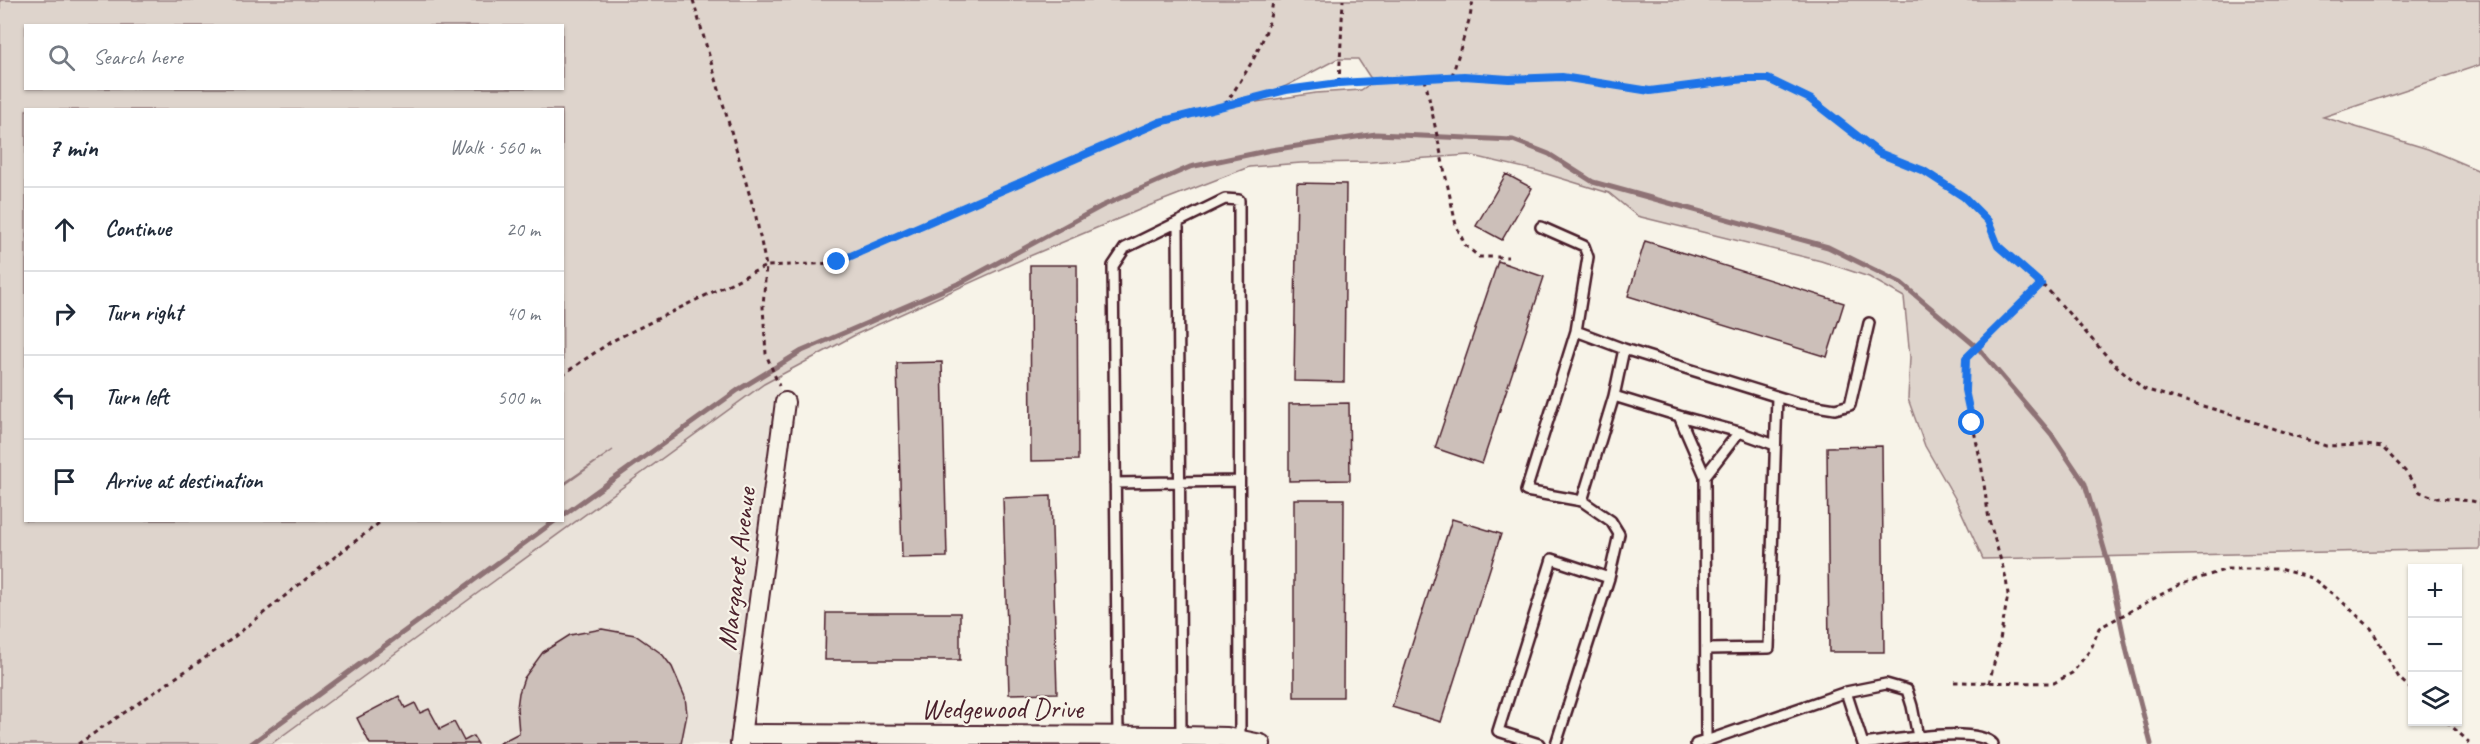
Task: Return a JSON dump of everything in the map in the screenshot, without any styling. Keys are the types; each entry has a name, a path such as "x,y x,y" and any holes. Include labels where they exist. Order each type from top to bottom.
{"street":[{"name":"Margaret Avenue","path":"741,739 782,394"},
{"name":"Wedgewood Drive","path":"741,739 969,739 1118,735 1261,744"}],"lane":[{"path":"1118,735 1113,266 1125,248 1225,199 1239,200 1240,742"},
{"path":"1178,222 1181,740"},
{"path":"1541,227 1584,246 1588,257 1575,332 1526,491 1582,501 1611,520 1619,534 1609,578 1556,744"},
{"path":"1575,332 1777,397 1835,409 1850,405 1869,323"},
{"path":"1582,501 1614,396 1624,349"},
{"path":"1614,396 1775,445"},
{"path":"1707,649 1769,648 1777,397"},
{"path":"1679,416 1705,476 1707,649 1701,742 1846,692 1886,684 1907,690 1918,737"},
{"path":"1705,476 1738,432"},
{"path":"1115,483 1239,481"},
{"path":"1539,744 1498,732 1552,560 1609,578"},
{"path":"1846,692 1863,744 1956,733 1989,740 1993,744"}],"path":[{"path":"693,0 756,217 766,266 764,307 766,354 782,394"},
{"path":"1225,105 1261,46 1271,17 1273,0"},
{"path":"1339,83 1343,0"},
{"path":"1452,77 1473,0"},
{"path":"564,374 612,341 766,266 837,262 1150,127 1286,90 1339,83 1452,77 1509,79 1562,77 1650,91 1744,79 1768,79 1810,99 1879,153 1924,171 1964,197 1988,221 1998,246 2041,284 2113,363 2144,390 2220,411 2326,446 2382,447 2405,471 2420,492 2437,498 2480,503"},
{"path":"1425,79 1430,114 1456,225 1465,245 1479,257 1508,257"},
{"path":"1989,683 2008,595 2006,578 1989,520 1981,463 1965,390 1966,358 2041,284"},
{"path":"78,744 224,645 380,522"},
{"path":"1954,682 2054,683 2072,673 2091,649 2099,628 2179,585 2227,569 2279,569 2312,578 2371,628 2399,678 2408,686"},
{"path":"2451,726 2471,744"}],"shaded area":[{"path":"0,0 2480,0 2480,65 2323,117 2428,149 2480,171 2480,549 1983,559 1956,500 1925,446 1908,399 1910,357 1904,297 1869,277 1821,261 1637,216 1609,193 1537,171 1469,155 1249,167 1025,258 857,334 764,384 271,744 0,744","holes":["1337,59 1358,59 1373,82 1361,90 1316,93 1256,102"]},
{"path":"772,369 785,402 740,744 251,744 559,522 564,522 564,519"}],"building":[{"path":"1506,174 1532,188 1502,240 1476,226"},
{"path":"1297,183 1346,184 1344,382 1294,381"},
{"path":"1645,241 1844,303 1827,357 1628,296"},
{"path":"1498,261 1544,277 1482,464 1435,448"},
{"path":"1030,265 1077,265 1078,460 1031,461"},
{"path":"942,362 947,557 902,558 897,363"},
{"path":"1349,403 1350,480 1289,481 1289,404"},
{"path":"1882,446 1884,652 1829,652 1827,447"},
{"path":"1051,496 1057,693 1009,694 1003,498"},
{"path":"1294,499 1344,499 1343,697 1294,697"},
{"path":"1452,519 1501,534 1441,722 1392,707"},
{"path":"826,613 960,613 960,660 825,660"},
{"path":"602,629 635,635 662,654 672,667 685,697 687,714 681,744 498,744 519,733 517,708 519,693 524,678 543,652 570,635"},
{"path":"399,696 405,708 415,703 420,713 429,709 440,729 454,722 464,741 473,736 478,744 370,744 357,718"}],"waterway":[{"path":"564,515 738,390 802,351 962,282 1102,206 1190,167 1271,150 1376,134 1513,140 1549,154 1593,182 1828,247 1901,283 1978,348 2052,435 2085,484 2108,562 2127,652 2151,744"},
{"path":"251,744 553,522"}],"route":[{"path":"837,262 1160,122 1286,90 1339,83 1464,76 1509,79 1562,77 1650,91 1744,79 1768,79 1810,99 1831,114 1854,136 1879,153 1924,171 1964,197 1988,221 1998,246 2041,284 1966,358 1965,390 1972,423"}]}
